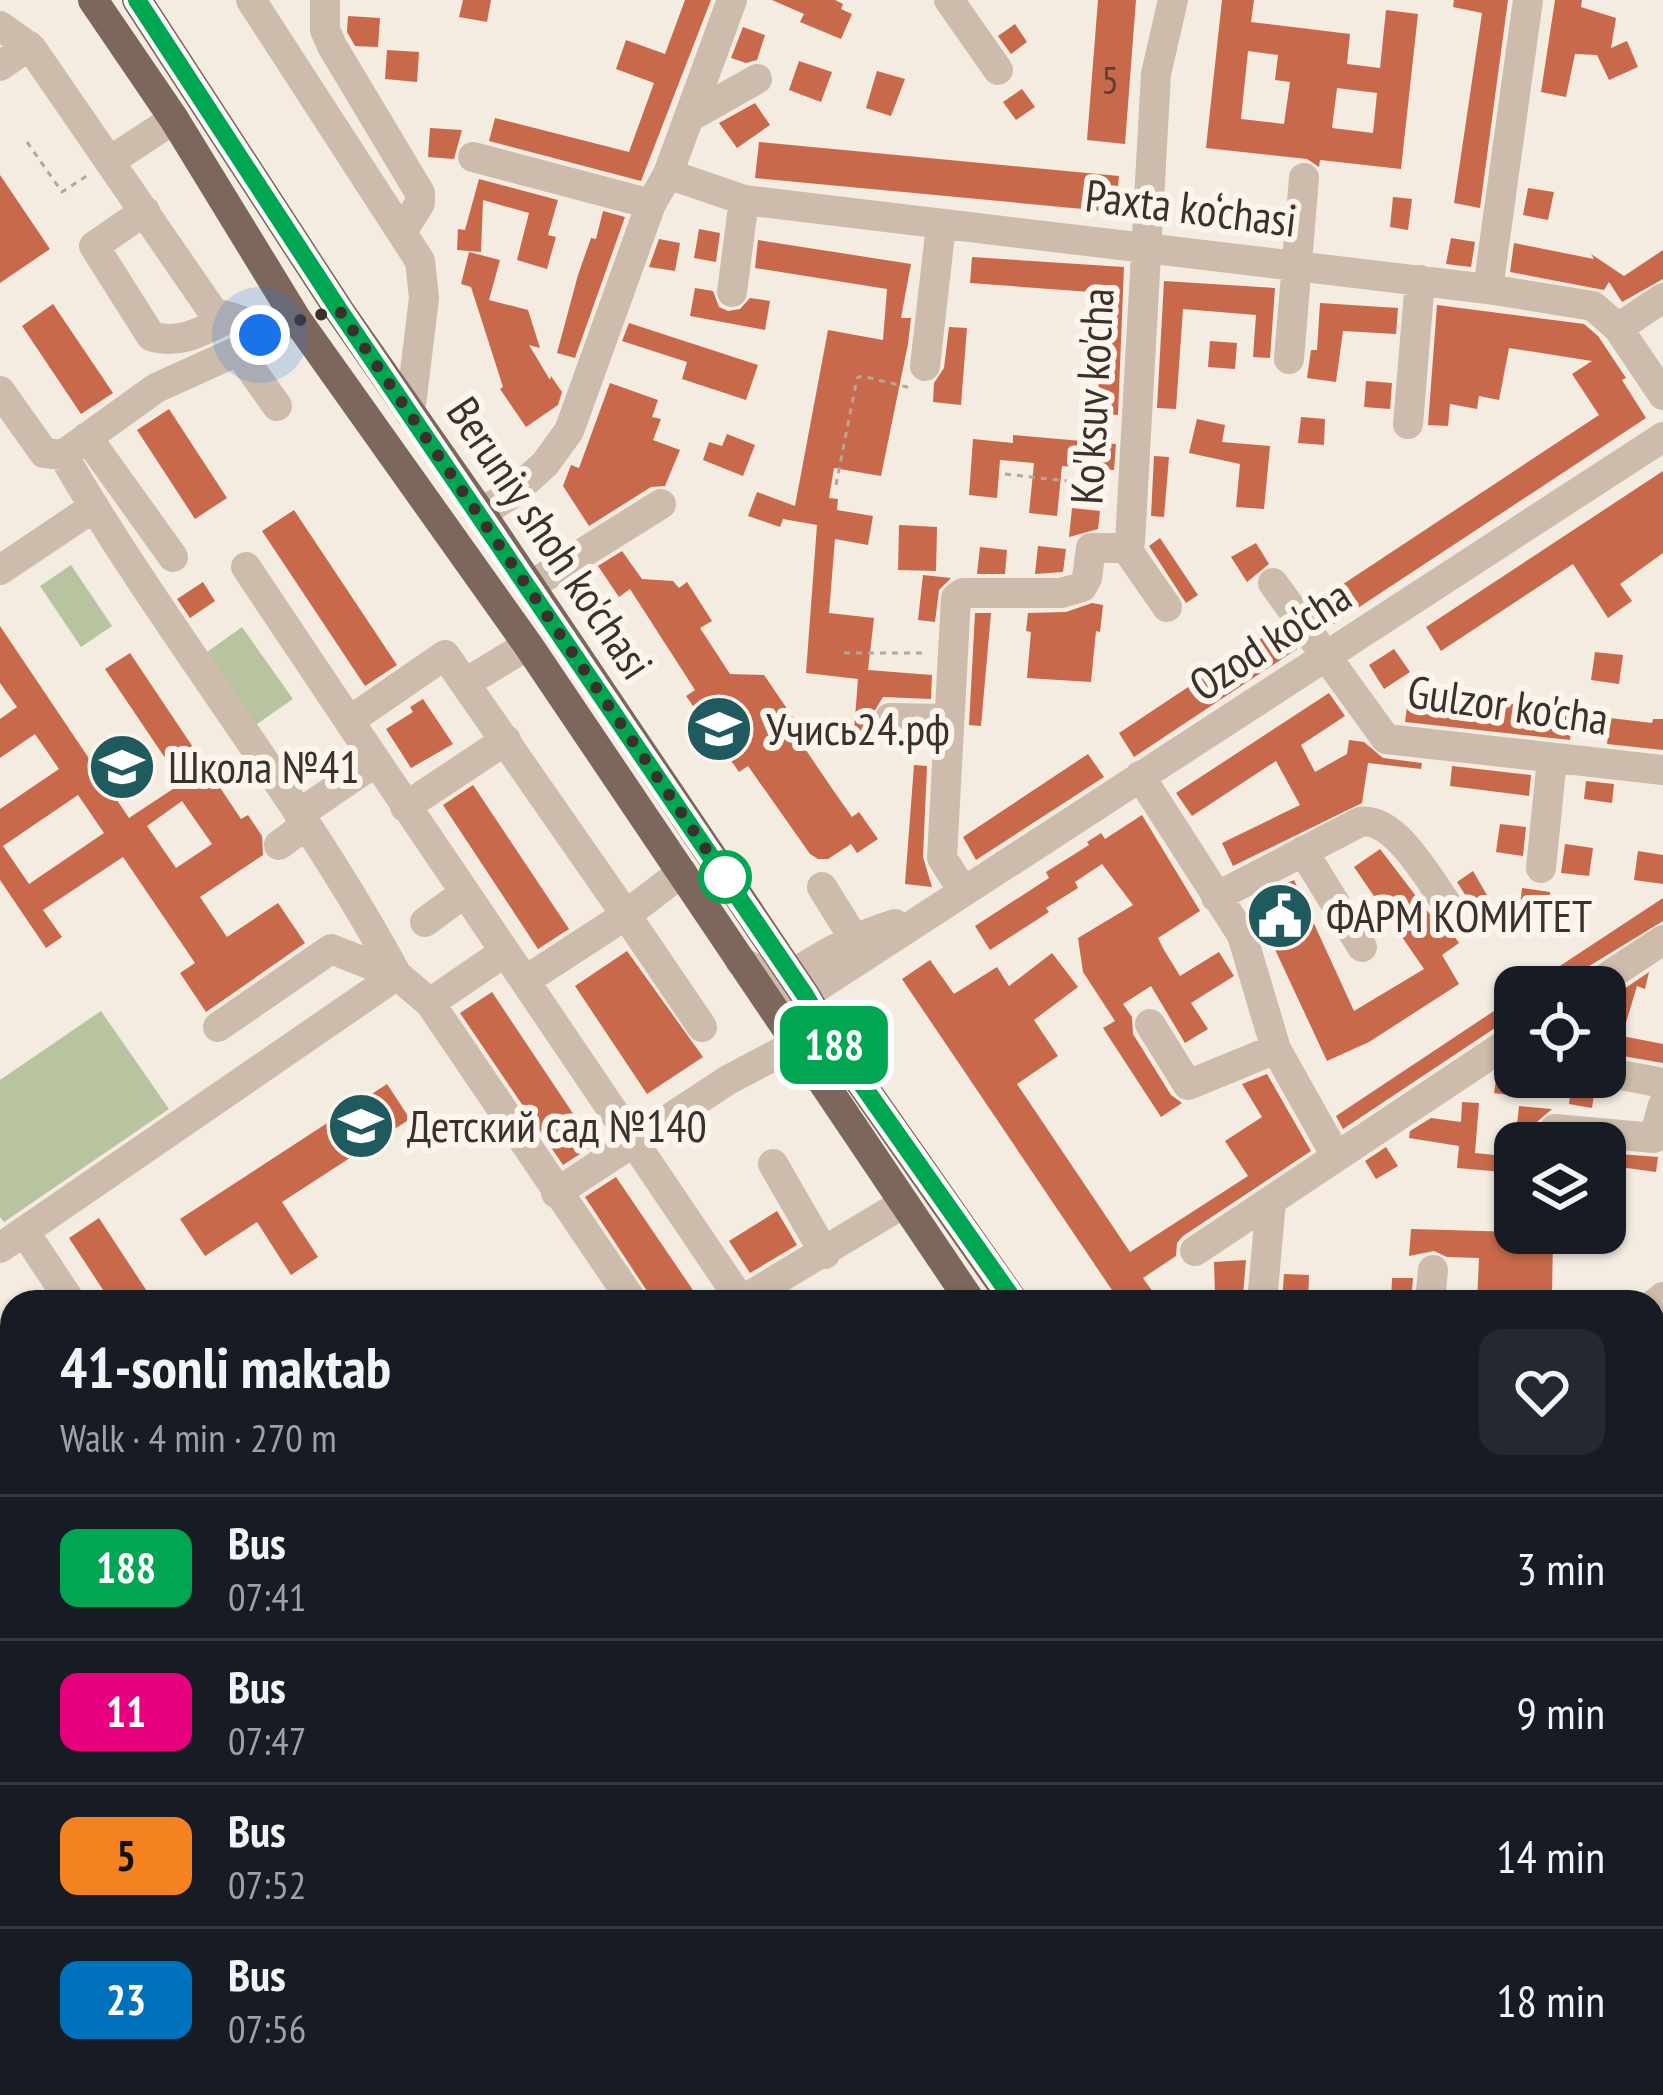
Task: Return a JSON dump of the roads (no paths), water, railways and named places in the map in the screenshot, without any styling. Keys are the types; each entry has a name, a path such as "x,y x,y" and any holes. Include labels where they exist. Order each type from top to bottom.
{"main road":[{"name":"Beruniy shoh ko'chasi","path":"93,0 174,119 297,320 528,645 963,1290"},
{"name":"Beruniy shoh ko'chasi","path":"137,0 339,310 1006,1290"},
{"path":"297,320 339,310"},
{"path":"789,1033 824,1028"}],"street":[{"path":"251,0 420,261 424,298 410,413"},
{"path":"325,0 325,30 332,46 420,193 420,202 402,232"},
{"path":"481,513 529,478 569,431 732,0"},
{"path":"949,0 998,70"},
{"name":"Ko'ksuv ko'cha","path":"962,891 942,858 956,598 963,593 1061,593 1086,584 1090,548 1126,548 1130,542 1156,74 1172,0"},
{"path":"1489,289 1528,0"},
{"path":"0,26 29,46 213,311 246,322 249,343 277,406"},
{"path":"0,66 29,46"},
{"path":"690,117 757,79"},
{"path":"110,161 174,119"},
{"path":"472,157 652,204"},
{"name":"Paxta ko‘chasi","path":"668,174 744,200 1420,280 1593,306 1618,328 1663,395"},
{"path":"1289,359 1304,178"},
{"path":"732,292 744,200"},
{"path":"145,211 94,245 151,337 164,340 194,335 231,317"},
{"path":"925,366 941,225"},
{"path":"1408,424 1420,280"},
{"path":"1618,328 1663,298"},
{"path":"0,391 44,453 75,446 156,388 297,320"},
{"name":"Ozod ko'cha","path":"795,986 962,891 1663,437"},
{"path":"75,446 94,507 349,886 397,975"},
{"path":"75,446 173,557"},
{"path":"530,586 661,504"},
{"path":"0,570 94,507"},
{"path":"1126,548 1167,607"},
{"path":"246,567 502,953 526,980 734,1290"},
{"name":"Gulzor ko'cha","path":"1273,583 1386,739 1663,770"},
{"path":"467,682 528,645"},
{"path":"349,721 445,655 701,1027"},
{"path":"890,718 949,719"},
{"path":"405,807 506,740"},
{"path":"1541,868 1552,759"},
{"path":"279,845 302,820 375,762"},
{"path":"1140,776 1242,935 1276,1049 1336,1156"},
{"path":"1216,897 1360,822 1375,819 1390,828 1451,910"},
{"path":"1303,851 1362,947"},
{"path":"526,980 682,872"},
{"path":"822,886 853,937"},
{"path":"425,922 463,894"},
{"name":"Ozod ko'cha","path":"795,986 853,937 924,915"},
{"path":"1624,966 1663,940"},
{"path":"218,1027 331,949 397,975 430,1003 625,1290"},
{"path":"430,1003 502,953"},
{"path":"556,1193 728,1080 789,1033 795,986 740,962"},
{"path":"60,1290 12,1240 397,975"},
{"path":"1150,1024 1188,1084 1276,1049"},
{"path":"1195,1251 1494,1057"},
{"path":"1626,1076 1663,1083"},
{"path":"1626,1136 1658,1135 1663,1105"},
{"path":"773,1164 825,1254"},
{"path":"1263,1290 1271,1202"},
{"path":"761,1290 904,1203"},
{"path":"1431,1290 1433,1270"}],"place":[{"name":"Учись24.рф","path":"719,729"},
{"name":"Школа №41","path":"122,767"},
{"name":"ФАРМ КОМИТЕТ","path":"1280,916"},
{"name":"Детский сад №140","path":"361,1126"}]}
